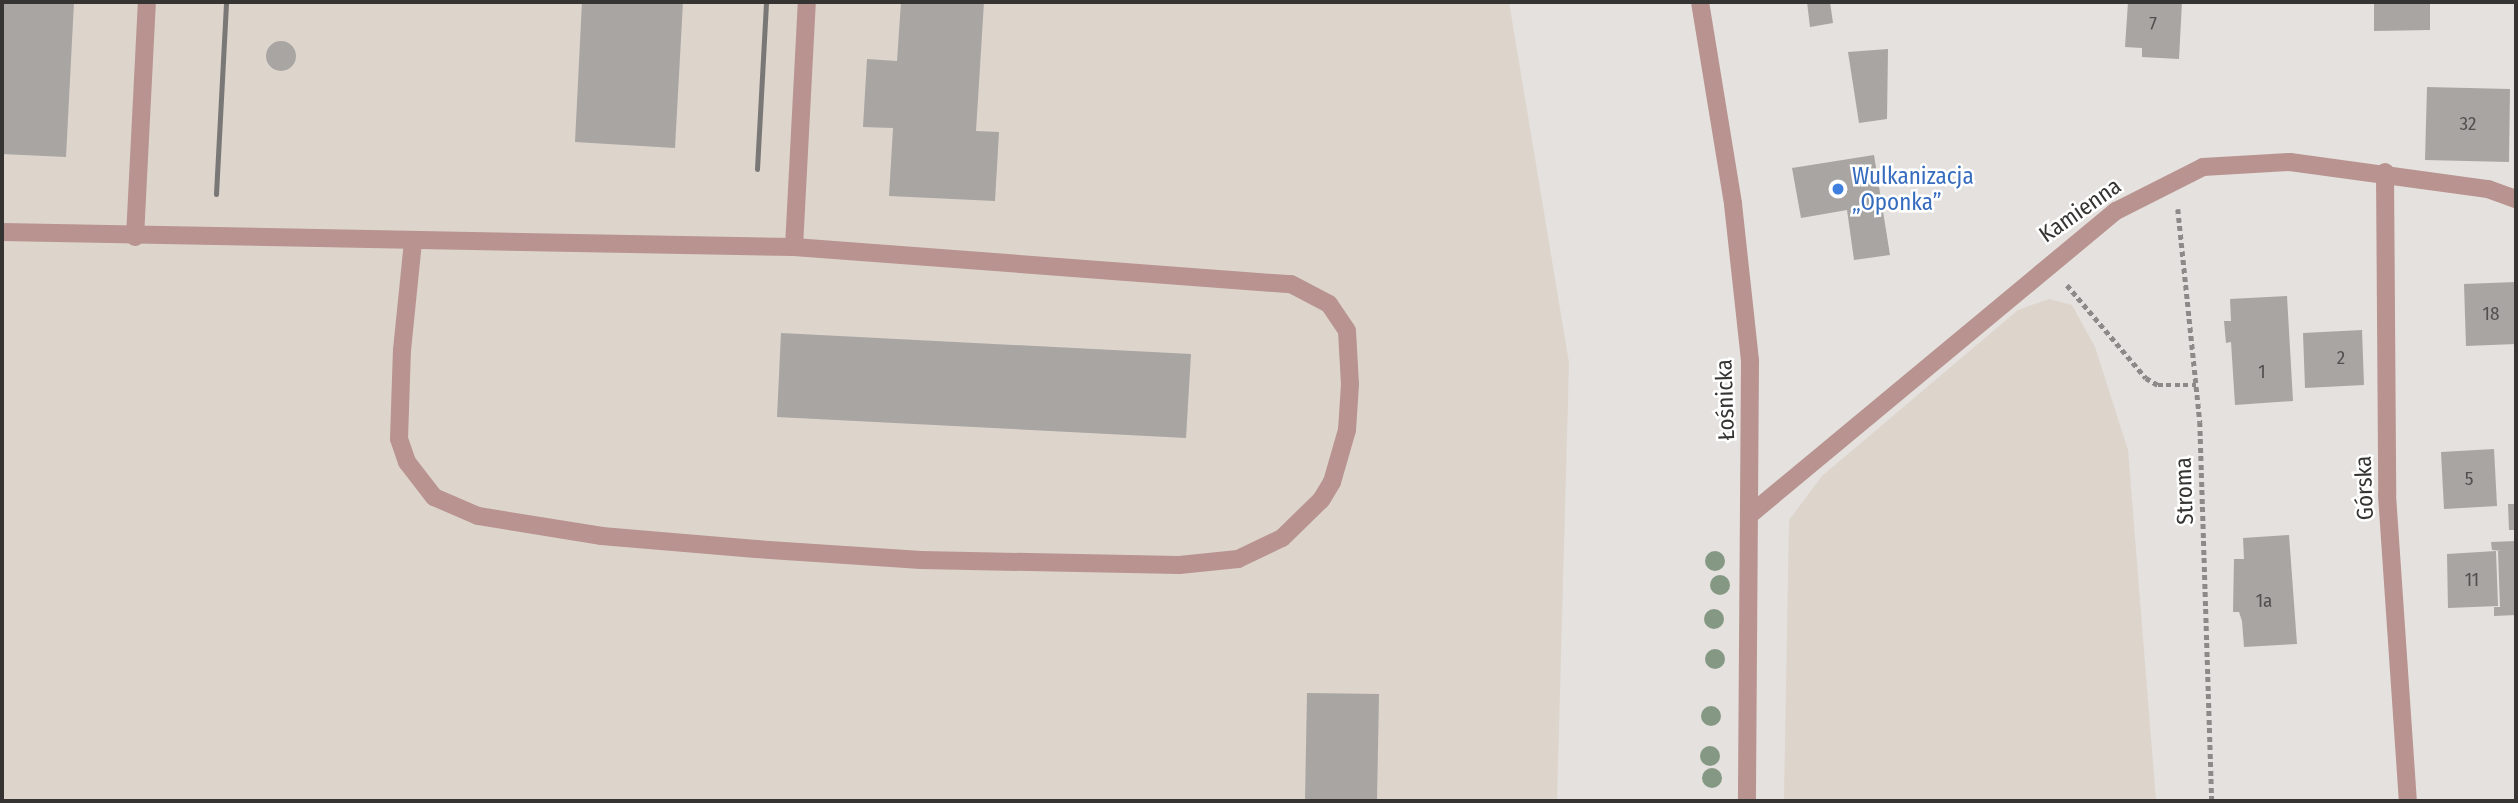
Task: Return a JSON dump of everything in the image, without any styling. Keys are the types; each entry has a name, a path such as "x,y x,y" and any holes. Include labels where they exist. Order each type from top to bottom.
{"street":[{"path":"135,237 147,2"},
{"path":"794,247 807,2"},
{"name":"Łośnicka","path":"1700,2 1733,204 1750,361 1752,513 1747,801"},
{"name":"Kamienna","path":"1752,513 2048,263 2116,211 2203,167 2233,162 2290,162 2385,172 2488,188 2516,199"},
{"name":"Górska","path":"2385,172 2387,495 2408,801"},
{"path":"2,232 135,237 413,241 794,247 1291,284 1313,292 1338,315 1348,340 1347,430 1332,482 1305,518 1260,551 1238,559 1179,565 921,560 756,549 602,536 478,516 434,496 407,463 400,439 402,350 413,241"}],"path":[{"name":"Stroma","path":"2173,181 2196,386 2212,801"},
{"path":"2048,263 2146,379 2158,385 2196,386"}],"shaded area":[{"path":"2,2 1509,2 1569,363 1557,801 2,801"},
{"path":"2049,299 2072,305 2095,347 2128,450 2156,801 1784,801 1789,520 1822,476 2018,310"}],"building":[{"path":"2,2 74,2 66,157 2,154"},
{"path":"582,2 683,2 675,148 575,142"},
{"path":"901,2 984,2 976,131 999,132 995,201 889,196 893,128 863,127 867,59 897,61"},
{"path":"1807,2 1830,2 1833,23 1810,27"},
{"path":"2128,2 2182,2 2179,59 2142,57 2142,48 2125,47"},
{"path":"2374,2 2430,2 2430,30 2374,31"},
{"path":"281,41 287,42 295,50 295,62 287,70 281,71 275,70 267,62 266,56 267,50 275,42"},
{"path":"1888,49 1887,119 1859,123 1848,52"},
{"path":"2427,87 2510,89 2509,162 2425,160"},
{"name":"Wulkanizacja „Oponka”","path":"1874,155 1890,255 1854,260 1847,210 1801,218 1792,168"},
{"path":"2516,282 2516,344 2466,346 2464,284"},
{"path":"2287,296 2293,401 2235,405 2231,342 2226,343 2224,321 2231,321 2230,299"},
{"path":"2362,330 2364,385 2305,388 2303,333"},
{"path":"781,333 1191,354 1186,438 777,417"},
{"path":"2494,449 2497,506 2444,509 2441,452"},
{"path":"2508,504 2516,504 2516,530 2509,530"},
{"path":"2289,535 2297,644 2244,647 2242,621 2239,612 2233,612 2234,559 2244,559 2243,538"},
{"path":"2516,541 2516,615 2494,616 2494,607 2500,607 2498,551 2502,551 2492,550 2491,542"},
{"path":"2496,551 2498,606 2448,608 2447,554"},
{"path":"1307,693 1379,694 1377,801 1305,801"}],"railway":[{"path":"216,194 226,2"},
{"path":"757,169 766,2"}],"place":[{"name":"Wulkanizacja „Oponka”","path":"1838,189"}]}
